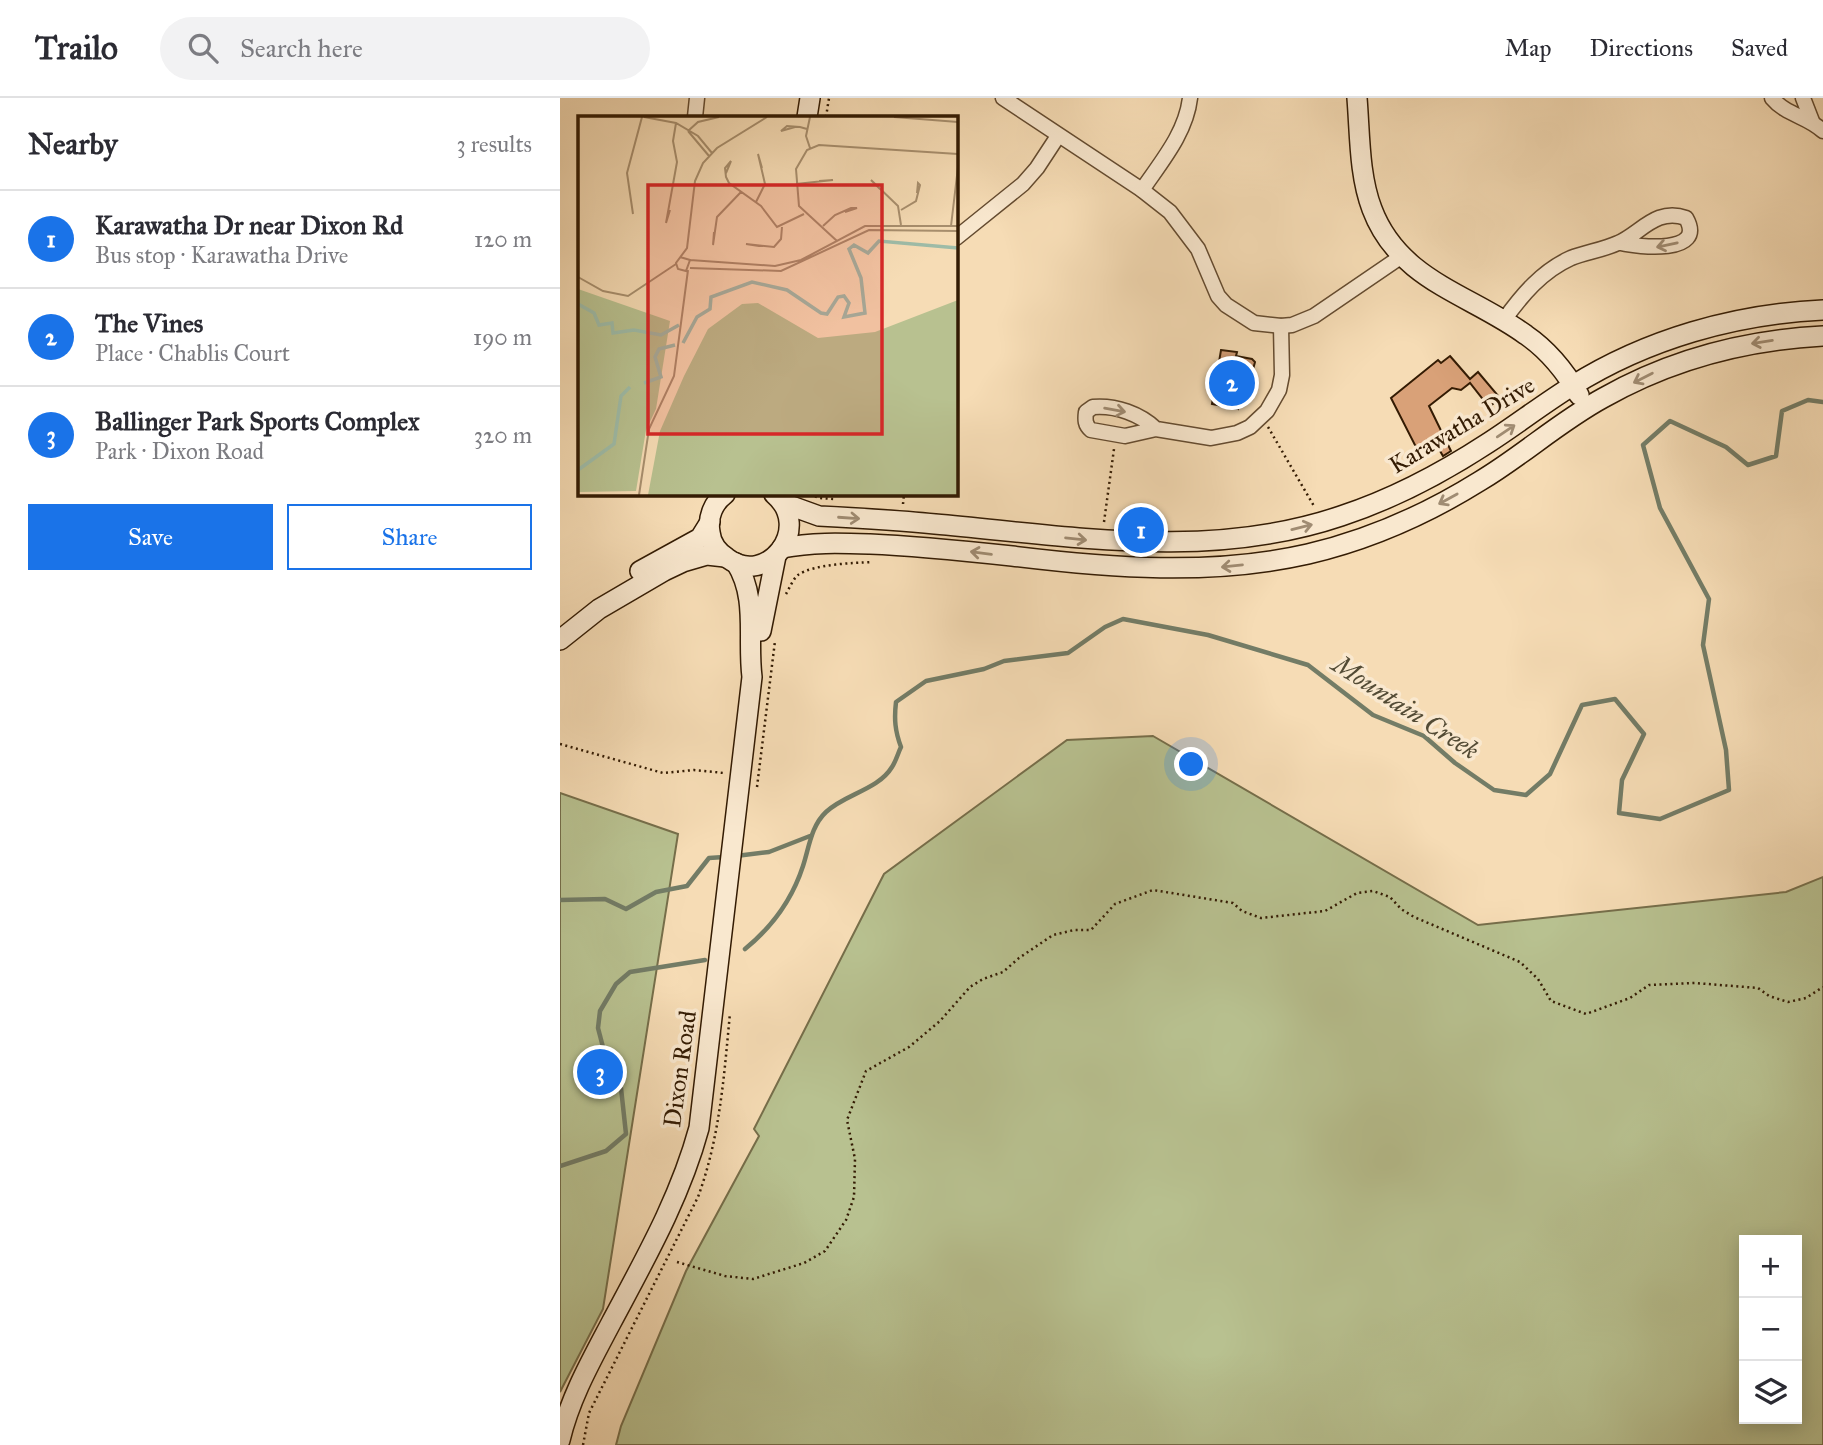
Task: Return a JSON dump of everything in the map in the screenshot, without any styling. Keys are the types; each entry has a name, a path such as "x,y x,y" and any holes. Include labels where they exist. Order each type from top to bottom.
{"main road":[{"path":"807,116 810,98"},
{"path":"1357,98 1367,194 1379,226 1391,245 1429,280 1504,320 1528,336 1550,355 1587,407"},
{"name":"Karawatha Drive","path":"778,496 819,516 935,524 1086,540 1149,544 1246,538 1340,517 1419,484 1486,444 1573,385 1635,353 1675,337 1759,316 1823,310"},
{"path":"560,640 599,610 683,562 707,555 755,565 765,563 779,552 820,542 901,545 1067,563 1182,568 1212,568 1275,560 1350,541 1424,512 1480,481 1587,407 1654,372 1753,343 1823,336"},
{"path":"599,610 611,593 639,571 700,538 710,522 714,506 724,495"},
{"name":"Dixon Road","path":"752,677 758,662 766,599 779,552 790,530 789,516 778,496"},
{"name":"Dixon Road","path":"560,1440 577,1387 670,1212 691,1157 704,1095 752,677 752,612 744,576 713,543 710,522"}],"street":[{"path":"695,116 697,98"},
{"path":"1003,98 1142,190 1170,212 1190,236 1218,296 1226,305 1254,323 1292,325 1314,316 1402,256"},
{"path":"1142,190 1181,131 1190,98"},
{"path":"1772,98 1781,109 1818,126"},
{"path":"1803,98 1818,126"},
{"path":"957,237 1023,184 1058,136"},
{"path":"1504,320 1530,286 1549,271 1570,259 1621,243"},
{"path":"1156,429 1191,436 1223,437 1237,433 1261,418 1273,402 1282,375 1280,326"}],"path":[{"path":"827,116 829,98"},
{"path":"1261,418 1273,432 1316,508 1305,511"},
{"path":"1104,526 1114,450"},
{"path":"902,506 904,495"},
{"path":"782,602 797,575 821,568 875,561"},
{"path":"757,789 775,635"},
{"path":"560,744 663,774 694,771 728,773"},
{"path":"677,1262 725,1276 753,1279 804,1263 825,1251 846,1220 854,1197 855,1159 847,1120 866,1071 909,1047 940,1021 970,986 1003,971 1053,935 1074,930 1091,930 1115,904 1153,890 1233,903 1242,911 1261,918 1325,911 1357,893 1373,891 1390,897 1401,909 1414,917 1520,962 1538,979 1550,1001 1586,1014 1630,998 1649,985 1695,983 1758,988 1769,996 1788,1002 1806,998 1823,987"}],"green space":[{"path":"1153,736 1478,925 1786,892 1823,877 1823,1445 616,1445 621,1426 686,1271 759,1136 754,1129 884,874 1067,740"},
{"path":"560,793 678,834 603,1309 560,1392"}],"building":[{"path":"1221,350 1237,352 1236,356 1255,362 1246,395 1240,394 1238,409 1212,404"},
{"path":"1450,356 1470,379 1478,372 1500,398 1489,407 1470,383 1461,390 1452,388 1429,406 1451,451 1443,456 1436,444 1419,453 1391,398 1438,360 1441,363"}],"waterway":[{"name":"Mountain Creek","path":"745,949 764,932 787,901 821,818 834,806 870,787 892,767 901,747 897,736 896,702 926,681 984,669 1004,661 1068,653 1105,627 1123,619 1208,635 1308,665 1373,715 1424,736 1455,763 1494,790 1526,795 1550,774 1582,705 1615,699 1644,734 1622,780 1619,813 1660,819 1729,790 1726,750 1703,645 1709,599 1660,508 1643,445 1670,421 1726,447 1748,465 1776,456 1782,411 1808,400 1823,402"},
{"path":"736,856 769,852 810,836"},
{"path":"560,900 605,899 626,909 656,892 687,886 709,858 724,857"},
{"name":"Mountain Creek","path":"560,1166 606,1151 626,1134 621,1088 604,1051 598,1028 600,1011 616,984 630,972 705,960"}],"place":[{"name":"The Vines","path":"1232,383"},
{"name":"Karawatha Dr near Dixon Rd","path":"1141,530"},
{"name":"Ballinger Park Sports Complex","path":"600,1072"}]}
